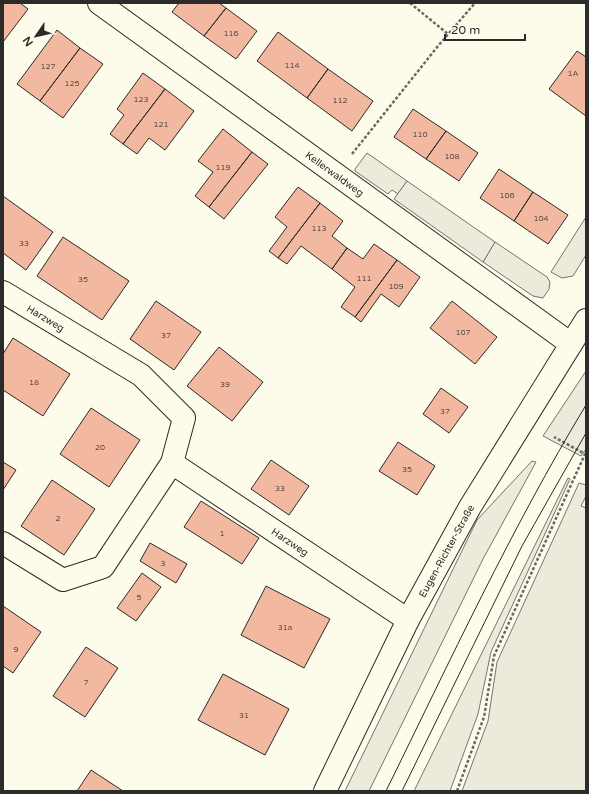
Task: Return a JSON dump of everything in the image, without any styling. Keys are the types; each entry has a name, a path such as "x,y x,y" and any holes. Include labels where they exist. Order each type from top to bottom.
{"street":[{"name":"Kellerwaldweg","path":"99,3 571,344"},
{"name":"Harzweg","path":"3,292 141,375 184,418 172,463 102,567 63,580 3,543"},
{"name":"Eugen-Richter-Straße","path":"325,791 408,620 470,507 586,320"},
{"name":"Harzweg","path":"172,463 408,620"}],"path":[{"path":"410,3 448,34"},
{"path":"336,174 448,34 475,3"},
{"path":"457,791 484,717 494,656 585,454 554,437"}],"shaded area":[{"path":"367,153 407,181 398,194 392,190 388,194 355,171"},
{"path":"407,181 495,242 483,262 394,199"},
{"path":"586,217 586,255 573,276 562,278 551,272"},
{"path":"495,242 547,277 550,282 549,289 543,298 533,296 483,262"},
{"path":"586,371 586,449 581,456 543,436"},
{"path":"532,461 536,462 483,559 369,791 345,791 477,520"},
{"path":"568,478 570,479 491,652 478,714 450,791 414,791"},
{"path":"579,483 586,485 586,496 581,506 586,508 586,791 462,791 488,721 497,662"}],"building":[{"path":"3,3 20,3 28,9 3,42"},
{"path":"179,3 219,3 226,8 204,36 172,12"},
{"path":"226,8 257,31 236,59 204,36"},
{"path":"57,30 80,48 40,101 17,84"},
{"path":"278,32 328,69 307,98 257,61"},
{"path":"80,48 103,64 63,118 40,101"},
{"path":"577,51 586,57 586,116 549,89"},
{"path":"328,69 373,101 352,131 307,98"},
{"path":"143,73 165,89 123,144 110,134 124,115 117,109"},
{"path":"165,89 194,111 165,150 149,138 137,154 123,144"},
{"path":"413,109 446,131 426,159 394,137"},
{"path":"223,129 252,152 209,207 195,196 213,172 198,161"},
{"path":"446,131 478,153 459,181 426,159"},
{"path":"252,152 268,164 224,219 209,207"},
{"path":"499,169 533,192 514,221 480,198"},
{"path":"298,187 320,203 278,258 269,251 287,227 275,217"},
{"path":"533,192 568,215 548,244 514,221"},
{"path":"3,196 53,232 26,270 3,253"},
{"path":"320,203 343,221 332,236 347,248 332,269 301,246 287,264 278,258"},
{"path":"63,237 129,281 102,320 37,276"},
{"path":"374,244 397,260 355,317 341,307 355,287 332,269 347,248 363,259"},
{"path":"397,260 420,277 399,307 381,294 361,322 355,317"},
{"path":"156,301 201,332 174,370 130,339"},
{"path":"452,301 497,337 475,364 430,328"},
{"path":"13,338 70,374 43,416 3,390 3,354"},
{"path":"219,347 263,382 232,421 187,386"},
{"path":"441,388 468,407 449,433 423,414"},
{"path":"91,408 140,440 109,487 60,454"},
{"path":"398,442 435,466 417,495 379,471"},
{"path":"271,460 309,486 289,515 251,489"},
{"path":"3,462 16,470 3,490"},
{"path":"52,480 95,509 64,555 21,526"},
{"path":"201,501 259,538 242,564 184,527"},
{"path":"150,543 187,564 176,583 140,561"},
{"path":"142,573 161,587 136,621 117,608"},
{"path":"266,586 330,619 304,668 241,635"},
{"path":"3,606 41,632 13,673 3,666"},
{"path":"86,647 118,668 85,717 53,696"},
{"path":"223,674 289,709 265,755 198,720"},
{"path":"91,770 123,791 77,791"}],"tram line":[{"path":"386,791 507,547 558,452 586,405"},
{"path":"402,791 522,546 586,433"}]}
